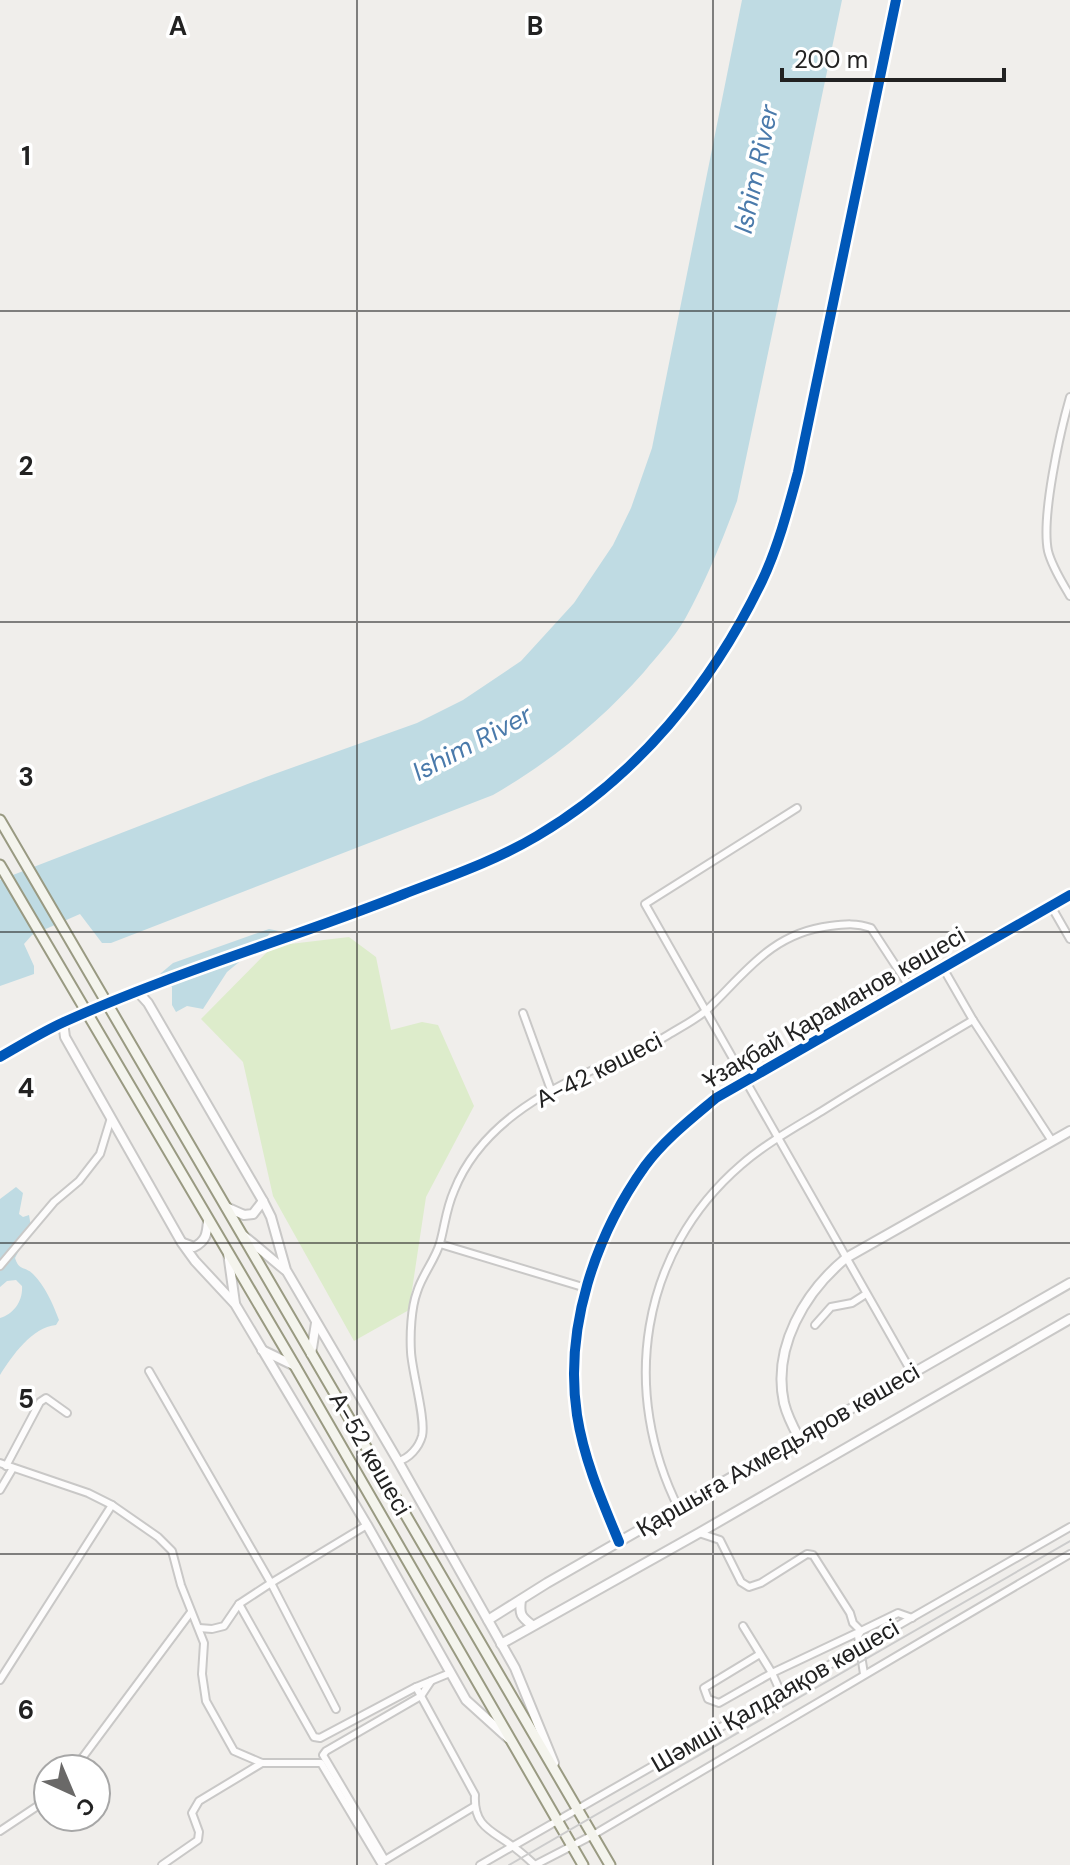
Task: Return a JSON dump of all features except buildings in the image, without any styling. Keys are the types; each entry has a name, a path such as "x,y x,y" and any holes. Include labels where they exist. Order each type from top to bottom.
{"main road":[{"name":"А-52 көшесі","path":"0,820 610,1865"},
{"name":"А-52 көшесі","path":"0,865 295,1366 583,1865"}],"street":[{"path":"0,1057 63,1022 480,864 536,837 591,799 649,749 702,685 762,581 782,529 794,486 896,0"},
{"path":"1070,397 1058,449 1047,534 1051,562 1070,596"},
{"path":"797,808 645,904 912,1373"},
{"name":"Ұзақбай Қараманов көшесі","path":"619,1542 597,1489 577,1413 575,1357 586,1288 595,1261 618,1209 647,1164 682,1127 716,1098 1070,895"},
{"path":"1051,906 1070,939"},
{"name":"А-42 көшесі","path":"398,1461 405,1459 416,1448 423,1434 410,1350 416,1293 440,1244 444,1219 455,1188 474,1152 508,1120 551,1090 606,1064 634,1055 706,1010 733,981 783,940 816,928 849,924 871,928 909,986"},
{"path":"943,968 1052,1141"},
{"path":"138,992 148,1003 263,1201 271,1217 286,1270 515,1668 562,1781"},
{"path":"523,1013 551,1090"},
{"path":"679,1509 664,1480 652,1440 644,1374 653,1305 678,1246 706,1201 741,1165 777,1139 973,1020"},
{"path":"63,1022 65,1037 182,1243 235,1304 367,1525 466,1700 511,1741"},
{"path":"0,1266 100,1154 111,1117"},
{"path":"799,1438 784,1404 782,1382 785,1356 799,1312 825,1275 846,1258 1070,1131"},
{"path":"226,1207 244,1215 253,1214 263,1201"},
{"path":"182,1243 194,1247 202,1243 207,1236 208,1221"},
{"path":"242,1234 286,1270"},
{"path":"440,1244 586,1288"},
{"path":"228,1252 235,1304"},
{"name":"Қаршыға Ахмедьяров көшесі","path":"488,1620 1070,1283"},
{"path":"815,1325 831,1307 852,1303 866,1294"},
{"name":"Қаршыға Ахмедьяров көшесі","path":"501,1644 1070,1319"},
{"path":"311,1354 316,1323"},
{"path":"262,1350 295,1366"},
{"path":"149,1371 271,1583 336,1709"},
{"path":"0,1490 6,1466 40,1402 46,1398 67,1413"},
{"path":"6,1466 88,1493 112,1505 143,1525 172,1551 181,1585 204,1643 202,1674 206,1701 234,1751 262,1763 321,1763 382,1865"},
{"path":"0,1680 112,1505"},
{"path":"199,1628 224,1626 239,1604 367,1525"},
{"name":"Шәмші Қалдаяқов көшесі","path":"480,1865 1070,1527"},
{"path":"699,1533 720,1540 741,1582 749,1587 761,1583 807,1554 813,1555 850,1613 853,1623 861,1631"},
{"name":"Шәмші Қалдаяқов көшесі","path":"535,1865 593,1835 1070,1554"},
{"path":"521,1600 519,1612 532,1625"},
{"path":"239,1604 314,1737 320,1738 416,1687 450,1673"},
{"path":"86,1753 191,1612"},
{"path":"760,1654 704,1688 708,1699 719,1703 772,1673 898,1613 912,1618"},
{"path":"743,1626 781,1693"},
{"path":"861,1631 858,1636 864,1674"},
{"path":"431,1681 421,1696 323,1755 385,1860 475,1806"},
{"path":"416,1687 475,1795 480,1821 495,1837 513,1846 535,1865"},
{"path":"162,1865 198,1840 199,1832 192,1813 199,1801 262,1763"},
{"path":"0,1831 32,1810"}],"green space":[{"path":"349,937 376,957 391,1030 422,1022 438,1025 474,1106 426,1197 409,1310 354,1341 273,1196 243,1062 201,1019 273,946"}],"water":[{"name":"Ishim River","path":"742,0 842,0 737,501 700,590 671,640 592,724 555,754 493,795 111,943 102,943 80,914 32,935 24,944 34,966 34,974 0,986 0,880 266,777 417,723 463,700 521,661 574,603 613,545 631,508 652,448"},
{"path":"269,929 279,931 270,933 227,972 203,1009 187,1006 176,1012 172,1005 172,987 160,974 173,963"},
{"path":"16,1187 23,1193 19,1214 23,1217 29,1215 31,1227 15,1258 18,1265 41,1284 59,1320 56,1325 31,1337 0,1375 0,1318 17,1306 22,1286 16,1280 7,1281 0,1287 0,1199"}],"tram line":[{"path":"509,1865 1070,1541"}],"cycle path":[{"path":"0,1057 56,1026 106,1004 454,875 505,853 537,836 607,786 668,725 695,692 742,619 768,568 782,528 798,472 896,0"},
{"path":"619,1542 594,1480 580,1432 574,1382 575,1349 587,1284 598,1253 611,1222 645,1166 669,1139 716,1098 1070,895"}]}
